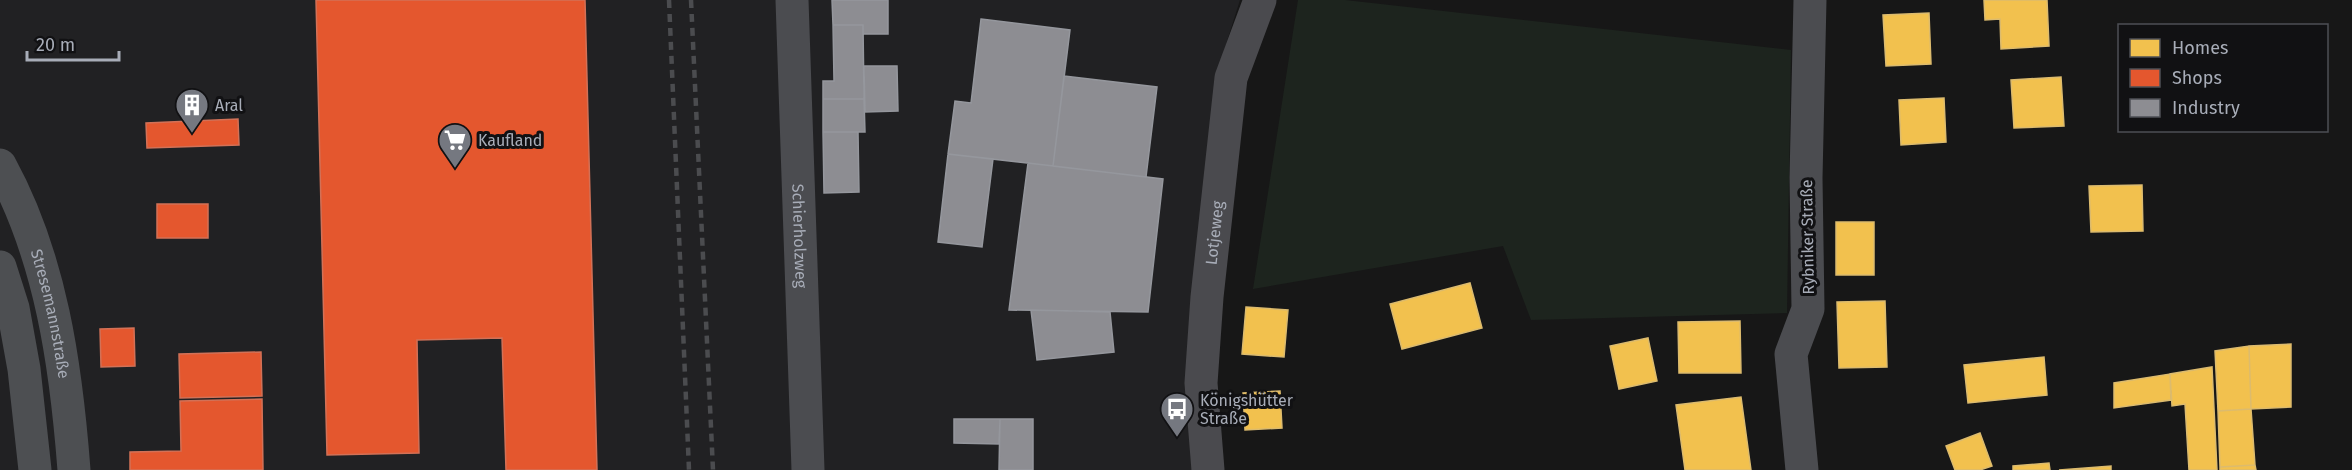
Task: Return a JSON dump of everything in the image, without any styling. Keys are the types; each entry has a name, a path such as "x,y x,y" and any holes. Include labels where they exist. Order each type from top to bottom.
{"main road":[{"name":"Stresemannstraße","path":"0,165 25,217 49,288 63,363 74,470"},
{"path":"0,267 13,308 22,359 35,470"}],"street":[{"name":"Schierholzweg","path":"792,0 808,470"},
{"name":"Lotjeweg","path":"1208,470 1201,383 1207,297 1231,78 1260,0"},
{"name":"Rybniker Straße","path":"1802,470 1791,354 1808,309 1806,178 1810,0"}],"shaded area":[{"path":"0,0 1240,0 1216,76 1193,470 0,470"},
{"path":"1298,0 1345,0 1791,50 1787,313 1531,320 1503,246 1253,289"}],"building: Homes":[{"path":"1984,0 2047,0 2049,46 2001,49 2000,19 1985,20"},
{"path":"1929,13 1931,64 1886,66 1883,15"},
{"path":"2061,77 2064,126 2014,128 2011,80"},
{"path":"1944,98 1946,142 1901,145 1899,100"},
{"path":"2142,185 2143,231 2091,232 2089,186"},
{"path":"1836,222 1874,222 1874,275 1836,275"},
{"path":"1470,283 1482,328 1402,349 1390,304"},
{"path":"1885,301 1887,367 1839,368 1837,302"},
{"path":"1246,307 1288,310 1284,357 1242,354"},
{"path":"1740,321 1741,373 1679,373 1678,322"},
{"path":"1648,338 1657,381 1619,389 1610,346"},
{"path":"2291,344 2291,407 2251,409 2249,346"},
{"path":"2249,346 2251,409 2218,411 2215,351"},
{"path":"2044,357 2047,395 1968,403 1964,365"},
{"path":"2212,367 2217,470 2189,470 2185,404 2172,406 2170,374"},
{"path":"2170,374 2171,400 2114,408 2114,383"},
{"path":"1280,391 1282,428 1245,430 1243,393"},
{"path":"1741,397 1751,470 1685,470 1676,405"},
{"path":"2251,409 2255,465 2220,467 2218,411"},
{"path":"1980,433 1992,466 1980,470 1955,470 1946,446"},
{"path":"2049,463 2050,470 2013,470 2013,466"},
{"path":"2255,465 2256,470 2220,470 2220,467"},
{"path":"2111,466 2111,470 2059,470"}],"building: Shops":[{"name":"Kaufland","path":"316,0 585,0 597,470 506,470 502,338 417,340 419,453 327,455"},
{"name":"Aral","path":"238,119 239,145 147,148 146,123"},
{"path":"157,204 208,204 208,238 157,238"},
{"path":"134,328 135,366 101,367 100,329"},
{"path":"261,352 262,396 180,398 179,354"},
{"path":"262,399 263,470 130,470 130,452 181,451 180,401"}],"building: Industry":[{"path":"832,0 888,0 888,34 863,34 863,25 833,25"},
{"path":"981,19 1070,30 1053,166 948,154 955,101 971,103"},
{"path":"833,25 863,25 864,99 823,99 823,81 834,81"},
{"path":"864,66 897,66 898,111 865,112"},
{"path":"1064,76 1157,87 1146,177 1053,166"},
{"path":"823,99 864,99 865,132 823,132"},
{"path":"823,132 858,132 859,192 824,193"},
{"path":"948,154 993,159 982,247 938,242"},
{"path":"1028,163 1163,179 1148,312 1009,310"},
{"path":"1031,310 1110,312 1114,352 1037,360"},
{"path":"954,419 1000,419 999,444 954,443"},
{"path":"1000,419 1033,419 1033,470 999,470"}],"railway":[{"path":"669,0 689,470"},
{"path":"691,0 713,470"}],"place":[{"name":"Aral","path":"192,134"},
{"name":"Kaufland","path":"455,169"},
{"name":"Königshütter Straße","path":"1177,438"}]}
